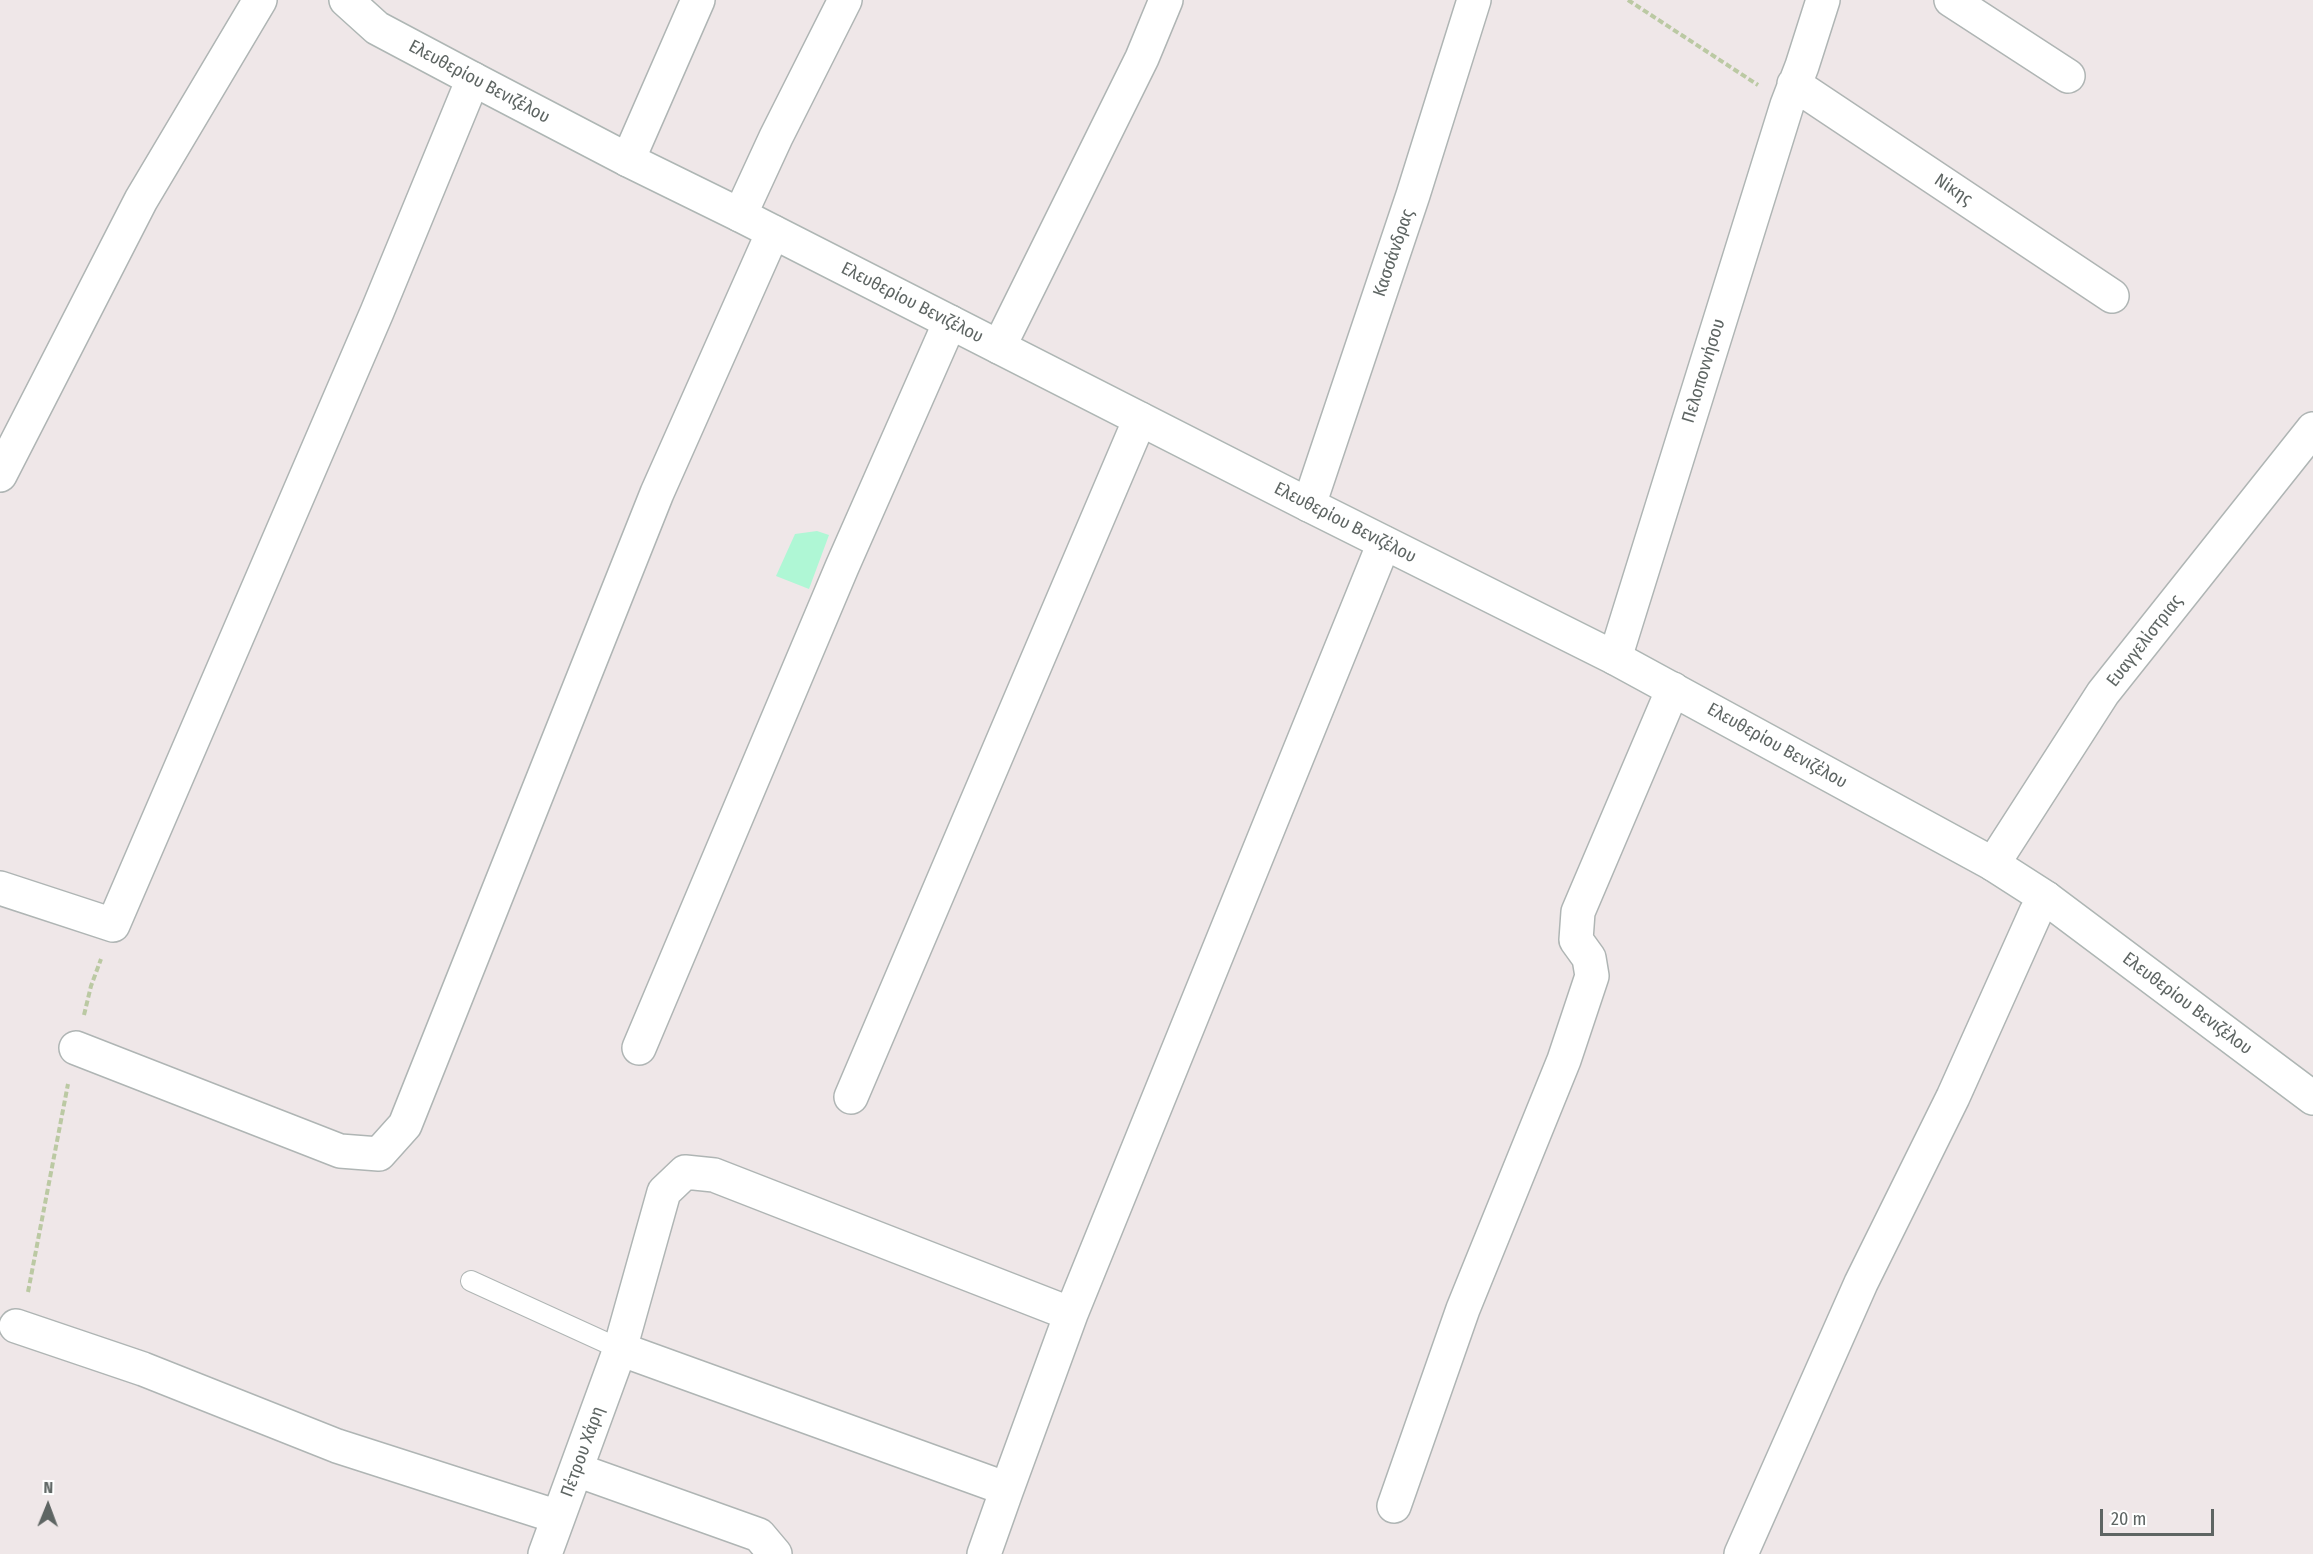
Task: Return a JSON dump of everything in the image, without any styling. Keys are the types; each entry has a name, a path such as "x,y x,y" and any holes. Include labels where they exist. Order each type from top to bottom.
{"street":[{"path":"0,475 141,200 260,0"},
{"name":"Ελευθερίου Βενιζέλου","path":"346,0 377,27 473,79 628,160 1615,658 1993,864 2046,898 2313,1098"},
{"path":"628,160 698,0"},
{"path":"741,215 776,137 845,0"},
{"path":"999,347 1142,58 1166,0"},
{"name":"Κασσάνδρας","path":"1309,505 1413,195 1474,0"},
{"name":"Πελοποννήσου","path":"1615,658 1790,94 1802,66 1823,0"},
{"path":"1951,0 2068,76"},
{"path":"0,888 113,925 368,334 473,79"},
{"name":"Νίκης","path":"1790,94 2112,296"},
{"path":"76,1048 340,1151 379,1154 405,1125 657,493 773,232"},
{"path":"639,1048 842,567 950,322"},
{"path":"851,1097 1140,419"},
{"name":"Ευαγγελίστριας","path":"1993,864 2103,693 2313,429"},
{"path":"984,1554 1071,1314 1384,543"},
{"path":"1394,1506 1462,1309 1564,1060 1592,976 1589,958 1576,940 1578,912 1673,689"},
{"path":"1741,1554 1861,1282 1953,1097 2037,912 2046,898"},
{"name":"Πέτρου Χάρη","path":"545,1554 620,1349 664,1192 685,1172 714,1175 1071,1314"},
{"path":"16,1326 143,1369 337,1446 558,1517"},
{"path":"620,1349 1006,1489"},
{"path":"577,1470 759,1535 775,1554"}],"lane":[{"path":"471,1281 620,1349"}],"path":[{"path":"1628,0 1790,94"},
{"path":"16,1326 24,1315 76,1048 91,986 113,925"}],"shaded area":[{"path":"817,531 829,535 809,589 776,576 795,534"}]}
